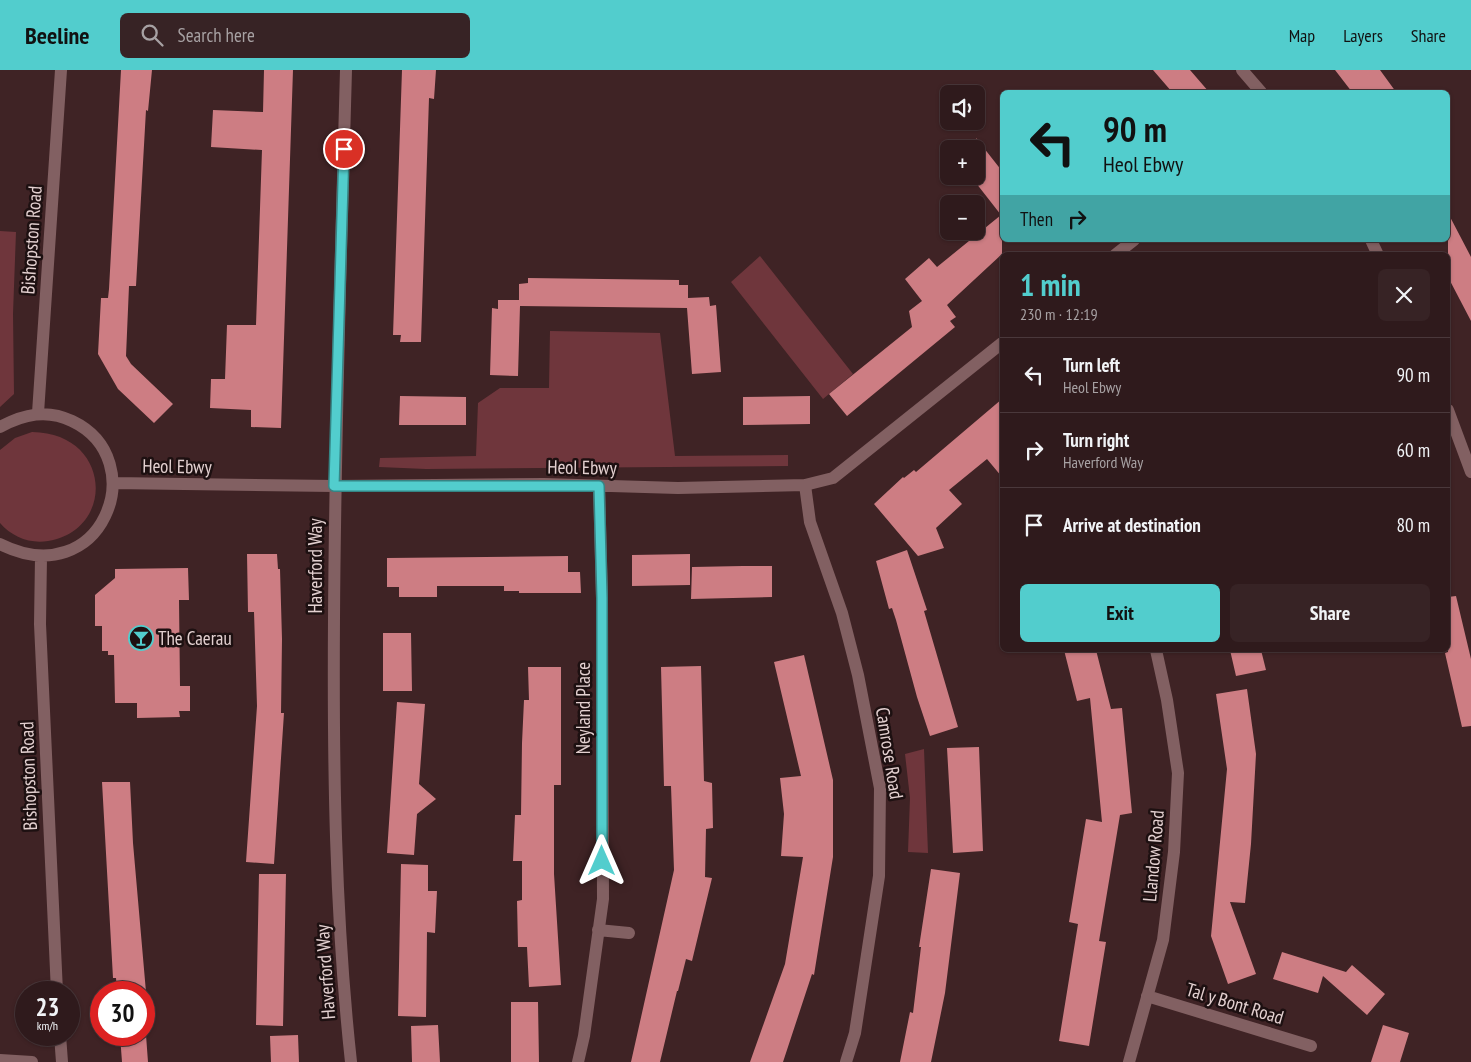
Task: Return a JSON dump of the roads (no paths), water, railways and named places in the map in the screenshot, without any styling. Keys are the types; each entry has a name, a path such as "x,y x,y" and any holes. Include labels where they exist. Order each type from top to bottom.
{"street":[{"name":"Bishopston Road","path":"38,413 62,70"},
{"name":"Haverford Way","path":"346,70 334,486 333,705 336,835 345,1008 351,1062"},
{"path":"1242,70 1259,90"},
{"path":"1119,252 1131,242"},
{"name":"Heol Ebwy","path":"113,484 678,488 805,485 833,478 1000,345"},
{"path":"0,427 17,418 38,413 61,416 81,426 98,441 109,461 113,484 110,506 100,526 84,543 64,553 42,557 19,554 0,544"},
{"path":"1450,415 1471,472"},
{"name":"Camrose Road","path":"805,485 810,522 842,612 858,675 880,788 879,876 856,1033 846,1062"},
{"name":"Neyland Place","path":"578,1062 584,1036 603,899 602,598 599,486"},
{"name":"Bishopston Road","path":"42,557 40,624 56,981"},
{"name":"Llandow Road","path":"1129,1062 1163,940 1174,852 1178,773 1167,700 1156,652"},
{"path":"598,930 629,933"},
{"name":"Tal y Bont Road","path":"1148,996 1311,1046"},
{"path":"61,1046 62,1062"},
{"path":"0,1060 32,1062"}],"place":[{"name":"The Caerau","path":"141,638"}]}
